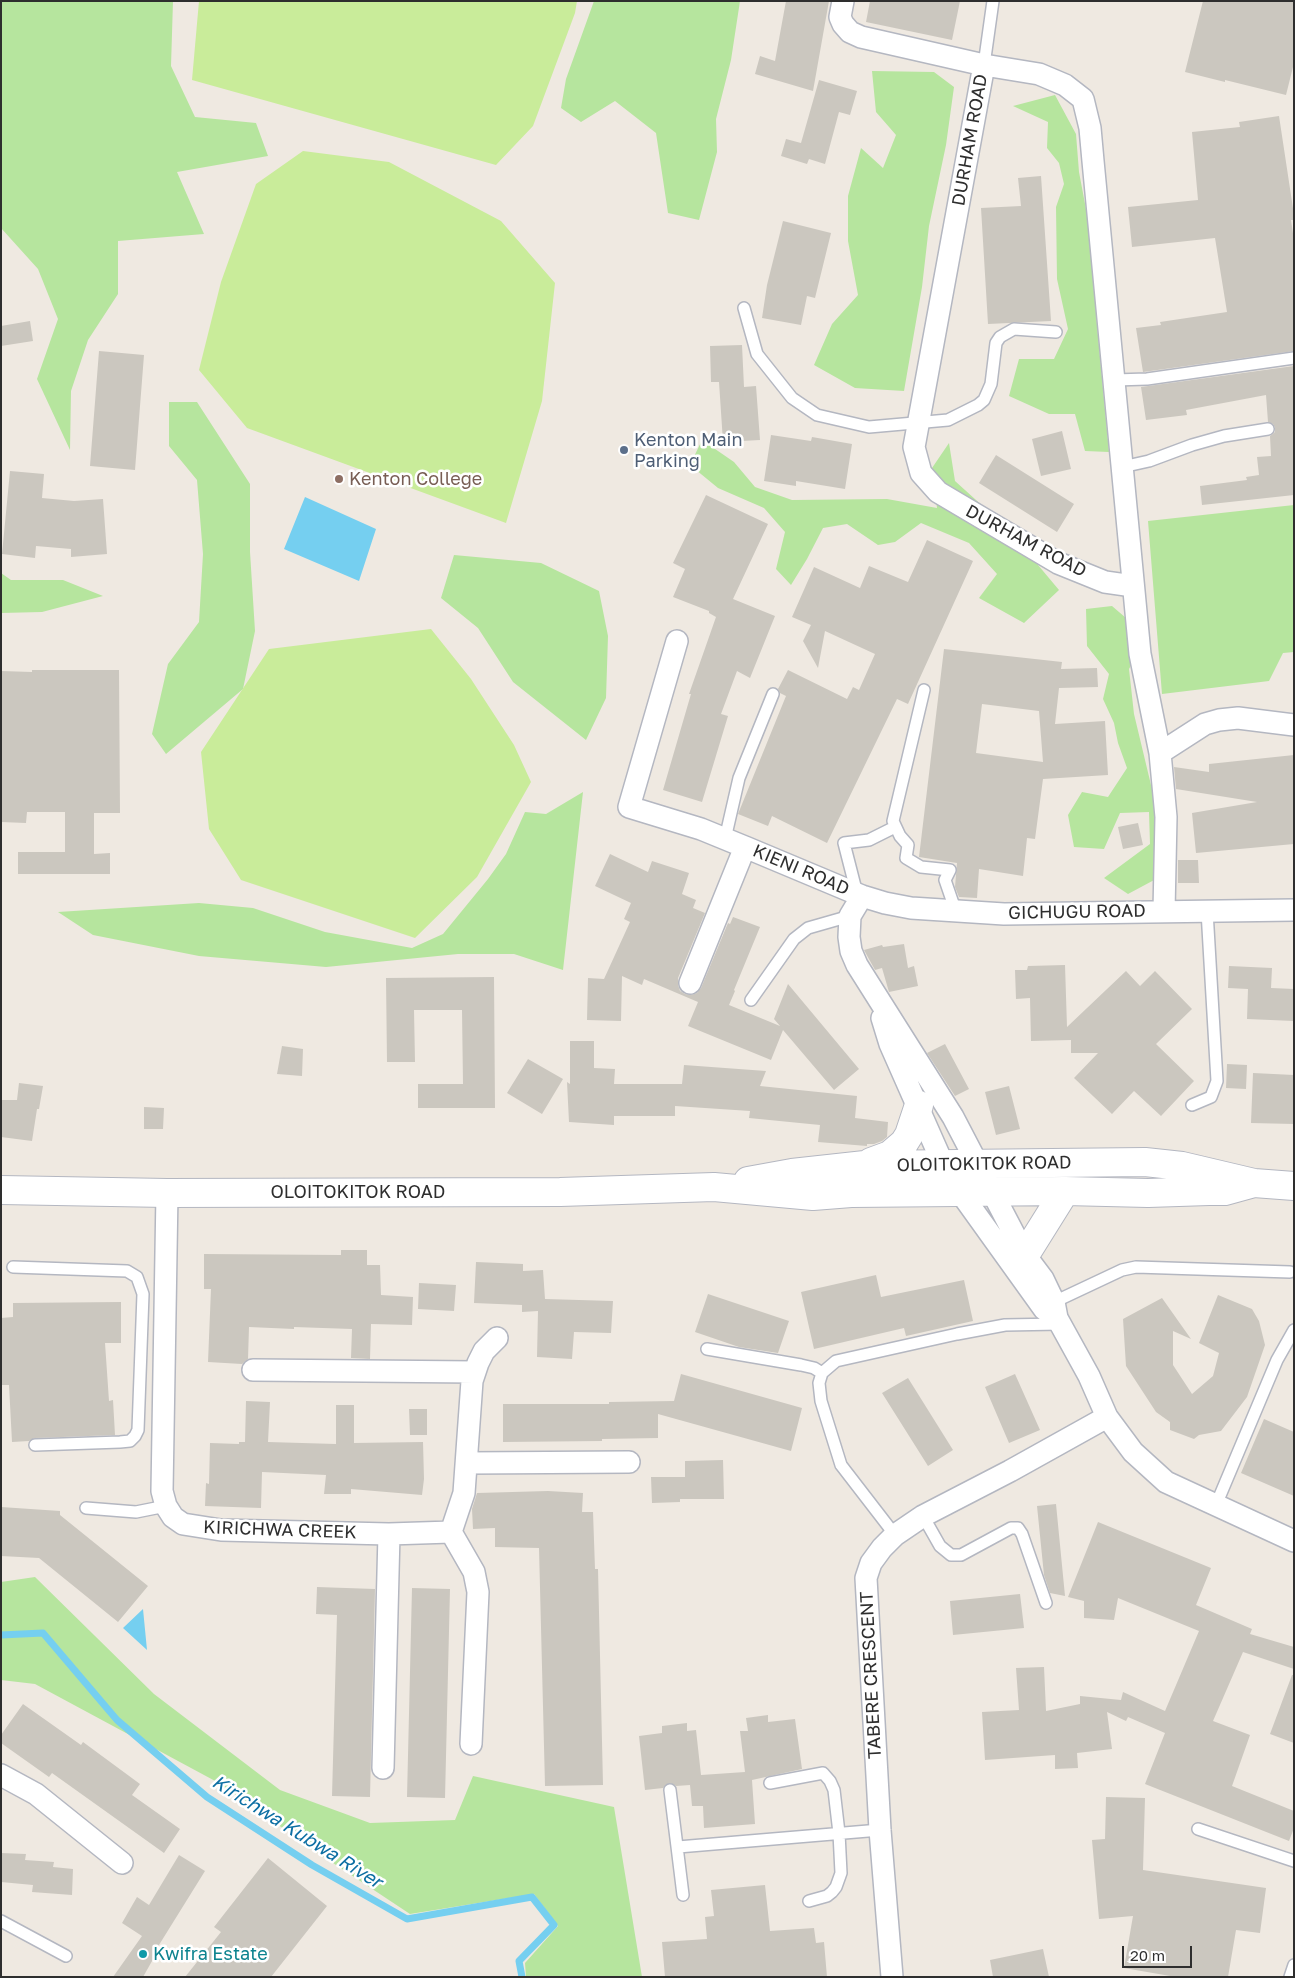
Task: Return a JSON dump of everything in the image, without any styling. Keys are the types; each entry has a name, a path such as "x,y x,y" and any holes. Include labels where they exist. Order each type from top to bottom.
{"main road":[{"path":"865,1165 890,1155 904,1143 909,1135 919,1105"},
{"name":"OLOITOKITOK ROAD","path":"714,1187 792,1173 865,1165 1145,1162 1182,1166 1254,1183 1294,1186"},
{"name":"OLOITOKITOK ROAD","path":"1,1190 167,1193 560,1192 714,1187 813,1196 852,1193 1064,1190 1148,1193 1209,1192 1225,1191 1254,1183"},
{"path":"1025,1255 1064,1190"}],"street":[{"path":"843,1 840,17 850,32 861,37 984,66"},
{"name":"DURHAM ROAD","path":"1133,586 1105,582 1058,563 938,492 921,473 914,446 984,66 1039,74 1065,85 1083,99 1090,128 1140,654 1160,753 1166,817 1164,911"},
{"path":"677,641 628,807 701,829 745,847"},
{"path":"1160,753 1205,724 1219,720 1238,718 1294,725"},
{"name":"KIENI ROAD","path":"690,984 745,847 862,896 850,916 848,937 851,951 875,997 903,1037 953,1117 1025,1255 1043,1279 1057,1315 1089,1376 1107,1417 1133,1452 1166,1482 1294,1541"},
{"name":"GICHUGU ROAD","path":"862,896 885,904 911,908 1004,914 1294,910"},
{"name":"KIENI ROAD","path":"875,997 890,1044 919,1105 943,1164 960,1192 1044,1309 1057,1315"},
{"path":"166,1506 162,1491 167,1193"},
{"path":"471,1744 478,1592 474,1572 451,1532 464,1493 472,1381 484,1351 497,1338"},
{"path":"253,1370 475,1372"},
{"name":"TABERE CRESCENT","path":"892,1977 880,1830 866,1578 871,1563 895,1535 923,1516 1010,1471 1107,1417"},
{"path":"467,1463 629,1462"},
{"name":"KIRICHWA CREEK","path":"166,1506 173,1517 183,1524 207,1529 389,1534 451,1532"},
{"path":"383,1768 389,1534"},
{"path":"1,1775 36,1794 122,1863"}],"lane":[{"path":"984,66 993,1"},
{"path":"744,308 757,354 792,398 817,415 869,427 948,420 978,405 984,400 991,384 996,343 1005,333 1023,328 1056,332"},
{"path":"1115,380 1147,379 1294,358"},
{"path":"1122,467 1149,461 1192,445 1224,436 1268,429"},
{"path":"924,690 894,814 895,827 908,845 906,858 921,866 950,870 945,880 956,912"},
{"path":"725,839 739,778 773,694"},
{"path":"862,896 856,886 844,843 869,840 895,827"},
{"path":"1192,1105 1211,1097 1217,1081 1207,912"},
{"path":"751,1000 794,939 808,928 850,916"},
{"path":"13,1267 127,1271 137,1278 141,1285 143,1303 138,1430 135,1436 130,1441 120,1442 35,1445"},
{"path":"895,1535 841,1465 821,1401 819,1383 822,1373 836,1361 957,1334 1057,1315 1122,1270 1136,1267 1290,1272"},
{"path":"143,1303 165,1304"},
{"path":"1216,1505 1277,1360 1294,1330"},
{"path":"707,1349 801,1365 814,1368 822,1373"},
{"path":"86,1508 136,1512 166,1506"},
{"path":"923,1516 940,1546 951,1555 961,1555 1011,1528 1018,1528 1022,1534 1046,1603"},
{"path":"770,1783 825,1774 834,1790 841,1872 836,1887 827,1896 808,1901"},
{"path":"670,1790 684,1895"},
{"path":"1198,1829 1294,1861"},
{"path":"678,1847 880,1830"},
{"path":"1,1921 66,1956"},
{"path":"1290,1977 1294,1965"}],"green space":[{"path":"1,1 173,1 171,66 195,117 256,123 268,156 177,172 204,234 118,241 118,294 88,340 71,391 70,450 37,379 58,319 38,269 1,228"},
{"path":"199,1 577,1 575,13 533,126 496,165 192,80"},
{"path":"594,1 740,1 731,60 716,119 717,152 699,220 668,213 656,133 615,101 581,122 561,108 566,79"},
{"path":"872,71 934,72 954,87 946,145 929,226 922,287 904,391 855,388 814,365 832,324 858,295 848,241 848,196 861,148 883,168 896,135 876,112"},
{"path":"1055,95 1076,134 1079,172 1092,241 1097,325 1109,452 1085,451 1075,414 1049,414 1009,396 1019,359 1054,359 1068,329 1057,279 1056,207 1064,184 1059,163 1047,148 1048,122 1013,106"},
{"path":"303,151 389,162 501,221 555,283 542,401 506,523 247,428 199,370 221,282 256,184"},
{"path":"169,402 197,402 250,484 250,552 255,631 243,689 166,754 152,734 168,664 199,622 203,554 197,480 169,446"},
{"path":"702,440 734,462 755,487 792,500 887,499 937,508 932,468 949,443 955,481 986,509 1024,531 1038,565 1059,590 1024,623 979,598 997,574 969,543 921,523 895,542 878,545 847,524 823,528 791,585 776,569 785,532 764,508 718,488 690,465"},
{"path":"1294,505 1294,652 1283,653 1269,681 1162,694 1148,521"},
{"path":"454,555 541,563 599,591 608,636 606,698 586,740 513,682 478,628 441,598"},
{"path":"1,573 11,580 63,580 103,596 42,612 1,613"},
{"path":"1112,606 1147,636 1129,669 1134,714 1151,785 1177,842 1156,879 1128,894 1104,878 1150,844 1149,812 1120,813 1104,849 1074,847 1068,815 1082,792 1108,797 1127,768 1118,743 1114,723 1103,699 1109,674 1087,646 1086,609"},
{"path":"431,629 471,679 514,745 531,782 477,877 415,938 241,880 209,829 201,752 269,649"},
{"path":"583,792 563,970 514,954 458,954 326,967 199,956 93,935 58,912 199,903 253,908 325,932 412,948 443,934 506,854 525,812 546,814"},
{"path":"35,1577 154,1694 280,1790 370,1823 455,1820 473,1776 614,1807 642,1977 526,1977 525,1963 558,1926 534,1894 410,1914 321,1855 217,1782 35,1684 1,1680 1,1582"}],"water":[{"path":"305,497 376,529 359,581 284,549"},
{"path":"143,1609 147,1650 123,1628"}],"building":[{"path":"786,1 829,1 813,91 755,74 760,56 775,61"},
{"path":"870,1 960,1 952,40 866,22"},
{"path":"1203,1 1294,1 1294,63 1286,95 1185,72"},
{"path":"819,80 857,91 850,115 839,112 825,164 809,159 807,164 781,156 786,139 801,143"},
{"path":"1279,116 1294,215 1294,220 1291,220 1294,240 1294,351 1143,372 1136,328 1161,325 1160,322 1227,312 1215,238 1132,247 1128,207 1198,200 1192,132 1240,127 1239,122"},
{"path":"1041,176 1051,321 988,324 981,208 1021,206 1018,178"},
{"path":"783,221 831,233 815,298 807,296 801,325 762,318 767,285"},
{"path":"30,321 33,341 1,346 1,326"},
{"path":"742,345 744,387 756,386 760,440 723,442 719,382 711,382 710,346"},
{"path":"99,351 144,355 135,470 90,466"},
{"path":"1294,366 1294,495 1202,505 1200,486 1247,480 1246,477 1259,475 1257,457 1271,456 1270,436 1275,432 1275,428 1273,424 1268,422 1266,395 1186,410 1187,415 1146,420 1141,387"},
{"path":"1062,431 1071,469 1041,476 1032,439"},
{"path":"771,435 811,441 812,437 852,444 845,489 796,481 796,486 764,481"},
{"path":"996,455 1074,504 1057,532 979,483"},
{"path":"10,471 44,474 42,498 74,501 103,499 107,554 71,557 71,549 36,546 35,558 2,554"},
{"path":"706,495 768,524 733,599 775,616 750,678 737,671 721,714 728,716 702,802 663,790 691,694 689,694 716,617 709,613 709,611 673,597 685,569 673,563"},
{"path":"927,540 973,561 908,704 897,699 827,843 772,816 768,826 738,814 786,696 780,693 778,689 788,670 847,699 853,687 859,690 875,654 825,631 818,668 803,641 811,625 792,617 814,567 860,588 869,566 908,582"},
{"path":"944,649 1062,662 1061,669 1097,668 1098,687 1059,688 1055,724 1105,721 1108,775 1043,779 1035,839 1027,838 1023,876 979,869 977,898 959,897 955,887 957,863 919,857","holes":["982,704 1039,711 1043,762 976,753"]},
{"path":"32,670 119,670 120,813 94,813 94,854 110,853 110,874 18,874 18,852 65,852 65,812 27,812 26,823 1,822 1,671 32,672"},
{"path":"1294,755 1294,844 1196,853 1192,813 1257,802 1176,789 1174,767 1209,772 1209,764"},
{"path":"1138,823 1143,845 1123,849 1118,827"},
{"path":"610,854 648,872 652,861 689,873 682,894 696,900 693,908 705,913 678,978 680,991 691,995 697,993 701,988 728,923 730,924 733,917 760,927 729,1005 780,1026 774,1019 788,984 859,1069 834,1090 783,1030 771,1060 688,1026 698,1002 644,979 642,985 622,976 621,1021 587,1020 588,978 604,979 630,922 624,919 631,903 595,886"},
{"path":"1178,860 1198,860 1199,883 1178,883"},
{"path":"904,944 908,968 914,966 918,986 889,992 882,968 875,970 864,950 882,945 883,947"},
{"path":"1065,965 1067,1027 1126,971 1140,986 1155,971 1192,1009 1156,1044 1194,1081 1161,1116 1134,1091 1112,1114 1074,1078 1098,1053 1071,1053 1071,1040 1031,1041 1030,998 1016,999 1015,970 1027,970 1028,966"},
{"path":"1229,966 1272,968 1271,988 1294,989 1294,1021 1247,1019 1248,989 1228,988"},
{"path":"494,977 495,1108 418,1108 418,1084 463,1084 462,1010 414,1010 415,1062 387,1062 386,978"},
{"path":"570,1041 594,1041 594,1068 615,1069 614,1084 682,1084 684,1065 766,1071 760,1086 857,1096 855,1118 888,1122 887,1137 874,1144 867,1144 867,1146 818,1142 820,1125 749,1118 750,1111 675,1106 675,1116 614,1116 614,1125 569,1122 567,1082 570,1084"},
{"path":"945,1044 969,1089 955,1096 927,1053"},
{"path":"282,1046 303,1049 302,1076 277,1074"},
{"path":"528,1059 563,1079 542,1114 507,1093"},
{"path":"1227,1064 1247,1065 1246,1089 1226,1088"},
{"path":"1253,1073 1294,1075 1294,1124 1251,1123"},
{"path":"19,1083 43,1086 32,1141 1,1137 1,1100 17,1100"},
{"path":"1009,1086 1020,1129 996,1135 985,1092"},
{"path":"144,1107 164,1108 163,1129 144,1129"},
{"path":"341,1250 367,1250 367,1265 380,1265 381,1295 413,1297 412,1325 371,1324 370,1359 351,1358 352,1329 249,1327 248,1359 242,1364 208,1362 211,1289 204,1289 204,1254 341,1255"},
{"path":"476,1262 523,1264 523,1271 543,1270 545,1299 613,1301 611,1333 574,1332 572,1359 537,1357 538,1311 522,1312 522,1305 474,1303"},
{"path":"876,1275 881,1297 964,1280 973,1321 906,1336 904,1328 814,1349 801,1292"},
{"path":"419,1283 456,1285 454,1311 418,1309"},
{"path":"708,1294 789,1321 778,1353 739,1347 695,1332"},
{"path":"1218,1295 1252,1309 1259,1321 1265,1345 1247,1397 1221,1431 1199,1435 1194,1439 1170,1430 1170,1422 1156,1412 1126,1366 1123,1319 1162,1298 1191,1339 1173,1331 1173,1365 1192,1394 1213,1376 1219,1353 1199,1343"},
{"path":"121,1302 121,1343 105,1343 109,1401 113,1400 115,1435 35,1438 29,1441 12,1442 9,1385 1,1385 1,1318 13,1317 13,1303"},
{"path":"681,1374 802,1408 791,1451 658,1414 658,1438 602,1439 602,1441 503,1442 503,1404 609,1404 609,1402 674,1401"},
{"path":"1015,1374 1040,1430 1009,1443 985,1387"},
{"path":"908,1378 953,1450 928,1466 882,1393"},
{"path":"246,1401 270,1402 268,1442 336,1444 336,1405 354,1405 354,1443 423,1442 424,1479 422,1495 351,1489 351,1494 324,1494 326,1475 262,1472 261,1508 205,1506 206,1483 209,1484 210,1443 239,1444 239,1442 245,1442"},
{"path":"409,1409 427,1409 427,1435 410,1435"},
{"path":"1264,1419 1294,1432 1294,1496 1241,1473"},
{"path":"723,1460 724,1499 680,1499 680,1502 652,1503 651,1477 685,1477 685,1461"},
{"path":"548,1491 583,1493 582,1512 593,1512 595,1569 598,1569 603,1785 545,1786 539,1548 495,1547 495,1528 473,1529 472,1509 477,1493"},
{"path":"1056,1504 1065,1596 1050,1593 1044,1575 1037,1506"},
{"path":"1,1507 60,1511 60,1515 148,1586 118,1622 39,1558 1,1556"},
{"path":"1098,1522 1211,1568 1196,1605 1252,1629 1250,1634 1294,1647 1294,1669 1243,1652 1213,1721 1250,1735 1232,1786 1294,1811 1294,1828 1289,1841 1145,1784 1165,1733 1128,1717 1126,1721 1107,1712 1112,1749 1077,1753 1078,1768 1055,1769 1055,1755 985,1760 982,1712 1019,1710 1016,1668 1044,1667 1046,1711 1080,1704 1080,1696 1121,1700 1123,1692 1165,1711 1199,1631 1118,1598 1114,1620 1084,1618 1084,1601 1068,1597"},
{"path":"317,1587 375,1589 370,1797 332,1796 337,1615 316,1614"},
{"path":"412,1588 450,1589 445,1798 407,1797"},
{"path":"1020,1594 1024,1628 953,1635 950,1601"},
{"path":"1292,1675 1294,1675 1294,1743 1270,1734"},
{"path":"23,1704 81,1745 83,1742 140,1784 132,1795 180,1829 164,1853 52,1773 49,1777 1,1743 1,1735"},
{"path":"768,1715 768,1722 795,1719 802,1769 752,1780 755,1824 704,1828 703,1806 692,1806 690,1785 676,1786 670,1783 663,1788 645,1790 639,1736 662,1733 662,1726 687,1723 687,1731 696,1730 701,1775 745,1772 740,1731 748,1731 746,1718"},
{"path":"1106,1797 1145,1798 1143,1870 1266,1888 1260,1933 1236,1930 1228,1977 1176,1977 1124,1968 1133,1916 1099,1919 1092,1840 1105,1839"},
{"path":"1,1853 26,1854 25,1860 54,1862 53,1867 73,1869 72,1895 32,1892 33,1885 1,1882"},
{"path":"179,1855 205,1871 154,1953 156,1954 143,1977 113,1977 142,1936 122,1923 137,1897 149,1905"},
{"path":"268,1858 327,1906 271,1977 185,1977 221,1932 214,1927"},
{"path":"765,1885 770,1931 814,1928 816,1943 824,1942 827,1977 665,1977 662,1942 707,1939 705,1917 714,1916 711,1890"},
{"path":"1043,1949 1049,1977 993,1977 990,1960"}],"waterway":[{"name":"Kirichwa Kubwa River","path":"1,1635 43,1633 117,1720 207,1797 312,1865 407,1919 532,1897 554,1925 519,1961 522,1977"}],"place":[{"name":"Kenton Main Parking","path":"624,450"},
{"name":"Kenton College","path":"339,479"},
{"name":"Kwifra Estate","path":"143,1954"}]}
